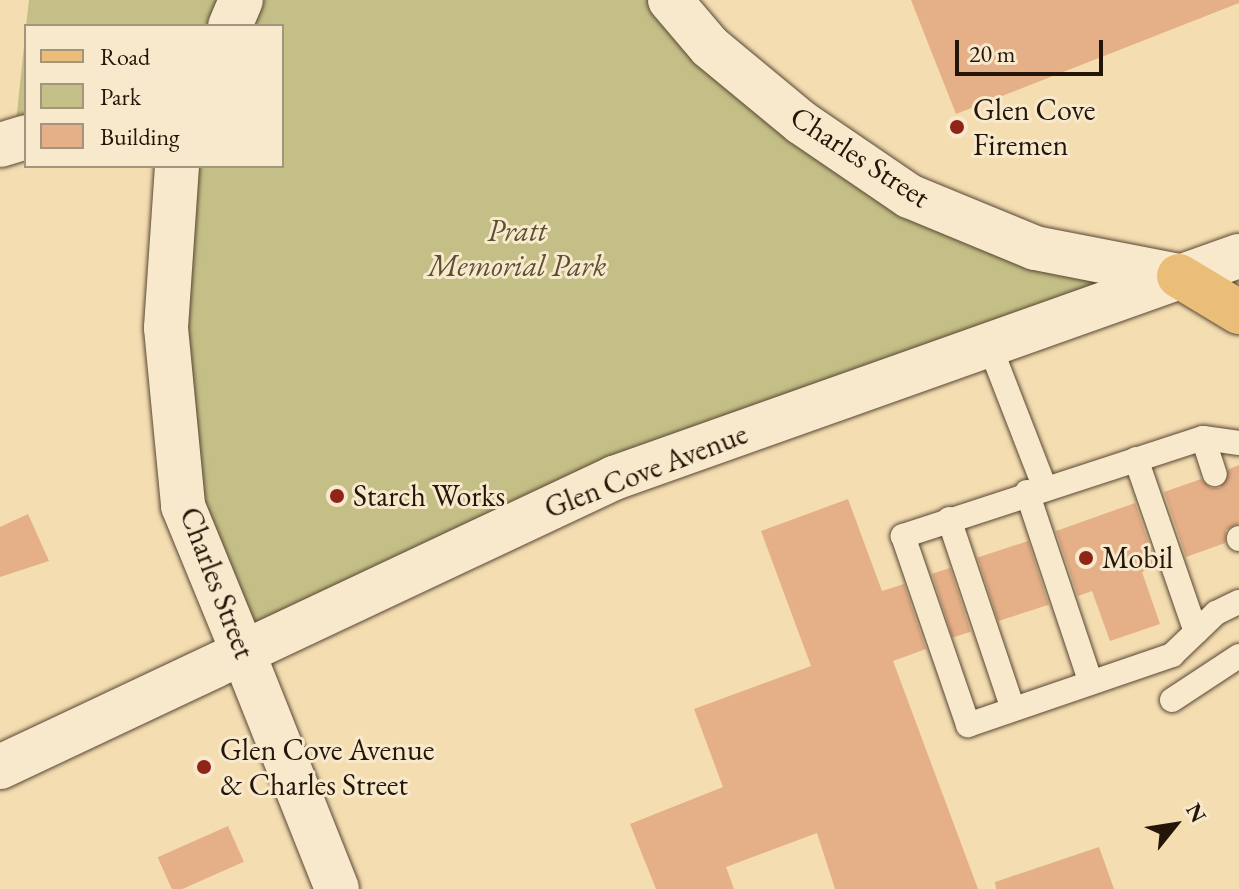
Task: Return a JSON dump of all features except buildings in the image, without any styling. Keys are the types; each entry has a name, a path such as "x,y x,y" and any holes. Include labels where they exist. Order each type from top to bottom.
{"main road":[{"path":"1179,276 1239,312"}],"street":[{"path":"231,24 241,0"},
{"name":"Charles Street","path":"670,0 710,47 802,123 909,196 1035,248 1179,276"},
{"name":"Charles Street","path":"177,168 166,328 183,506 337,889"},
{"name":"Glen Cove Avenue","path":"0,767 242,650 614,478 1239,256"}],"lane":[{"path":"989,344 1091,683"},
{"path":"1203,438 1215,474"},
{"path":"1239,443 1203,438 1035,489 903,536 968,725 1172,655 1216,613 1239,602"},
{"path":"1136,459 1196,632"},
{"path":"949,519 1013,709"},
{"path":"1172,700 1239,656"}],"green space":[{"name":"Pratt Memorial Park","path":"29,0 683,0 815,114 915,181 1171,276 614,478 252,651 191,505 185,168 284,168 284,24 26,24"},
{"path":"24,46 24,124 16,122"}],"place":[{"name":"Glen Cove Firemen","path":"957,127"},
{"name":"Starch Works","path":"337,496"},
{"name":"Mobil","path":"1086,558"},
{"name":"Glen Cove Avenue & Charles Street","path":"204,767"}]}
